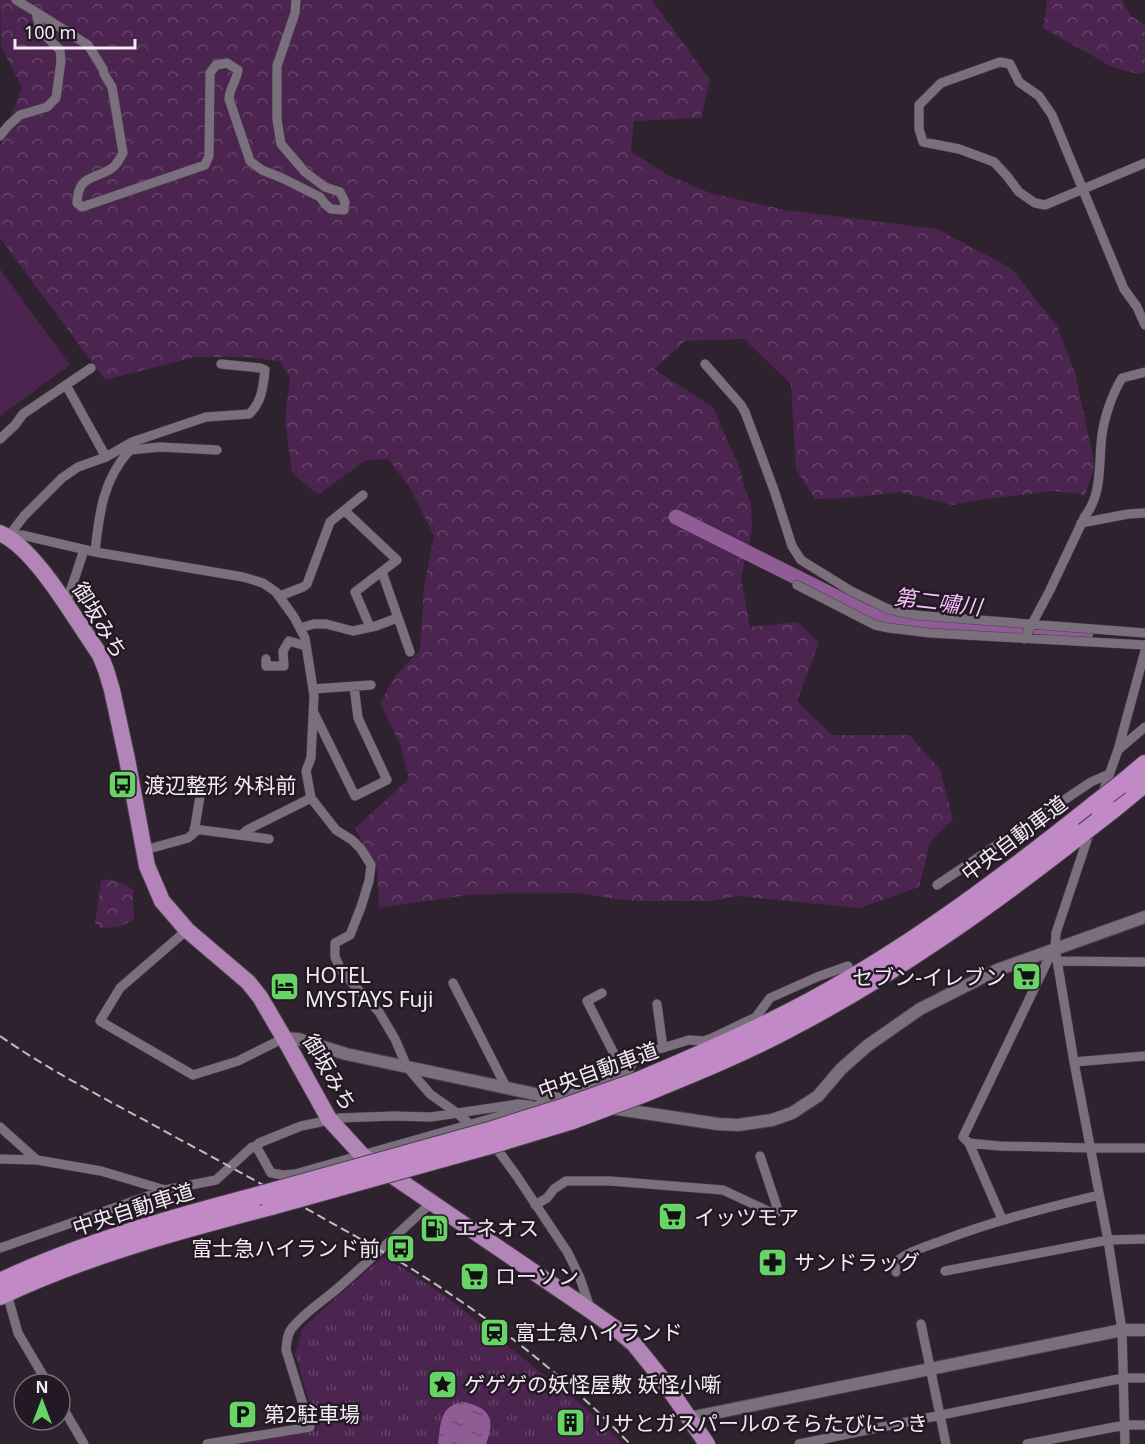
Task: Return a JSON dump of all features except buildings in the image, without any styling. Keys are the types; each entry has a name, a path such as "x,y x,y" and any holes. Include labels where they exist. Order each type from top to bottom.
{"highway":[{"name":"御坂みち","path":"4,535 30,556 40,568 96,649 106,670 125,748 147,867 162,901 187,930 248,982 284,1038 329,1119 345,1139 382,1170 591,1311 634,1344 663,1380 707,1444"},
{"name":"中央自動車道","path":"635,1084 739,1038 848,980 941,920 1024,861 1094,805 1114,779 1145,764"},
{"name":"中央自動車道","path":"7,1295 110,1252 161,1235 635,1084 734,1055 822,1011 943,937 1010,890 1145,783"},
{"name":"中央自動車道","path":"0,1282 108,1239 157,1223 205,1210 264,1201"},
{"path":"0,1269 128,1227 167,1216 205,1210"}],"street":[{"path":"16,0 88,45 112,87 123,153 114,168 87,179 78,192 77,202 82,207 205,165 209,156 210,73 216,65 227,63 238,70 236,80 230,89 230,99 250,161 262,170 320,197 331,209 344,210 345,202 340,192 325,187 305,172 281,144 278,120 278,66 296,13 296,0"},
{"path":"0,136 20,115 47,107 56,98 61,61 60,50 38,26 36,12"},
{"path":"1144,320 1124,289 1082,189 1052,115 1039,96 1019,82 1010,64 1000,62 941,83 920,105 919,129 923,142 959,149 993,162 1019,192 1045,205 1082,189 1145,163"},
{"path":"4,535 62,478 78,467 106,457 132,442 206,417 249,414 261,396 265,370 221,364"},
{"path":"705,364 745,412 792,546 801,560 851,591 888,609 1028,631 1145,645"},
{"path":"0,439 24,414 91,368"},
{"path":"1028,631 1081,523 1095,500 1101,462 1102,433 1114,392 1122,378 1145,372"},
{"path":"66,385 106,457"},
{"path":"95,552 100,507 112,475 130,450 160,447 217,450"},
{"path":"280,596 307,584 330,522 363,495"},
{"path":"345,511 397,560 356,592 370,627"},
{"path":"1081,523 1145,513"},
{"path":"4,535 22,535 84,550 243,577 263,583 280,596 305,638 313,689 311,758 306,771 310,798 336,830 361,849 371,865 361,908 350,935 335,943 335,957 342,972 379,1012 407,1067 430,1094 472,1124 500,1153 568,1253 580,1278 591,1311"},
{"path":"66,605 84,550"},
{"path":"382,572 410,652"},
{"path":"797,585 875,625 889,628 930,633 1028,631 1145,633"},
{"path":"300,628 314,624 338,626 354,631 398,618"},
{"path":"266,659 266,666 284,666 283,651 289,641 306,646"},
{"path":"1125,1444 1122,1330 1055,948 1056,933 1114,779 1118,750 1145,651"},
{"path":"313,689 371,685"},
{"path":"313,710 356,796 387,780 358,718 354,686"},
{"path":"1118,750 1145,727"},
{"path":"937,885 1091,782 1114,779"},
{"path":"145,849 189,838 194,833 201,790 215,790"},
{"path":"242,835 247,830 310,798"},
{"path":"194,830 269,839"},
{"path":"187,930 120,988 100,1021 193,1075 238,1061 284,1038 298,1039 346,1054 557,1100 738,1125 771,1120 792,1113 806,1105 818,1096 841,1069 867,1046 920,1009 997,970 1145,917"},
{"path":"1002,1219 969,1143 963,1137 1055,948"},
{"path":"1058,961 1145,962"},
{"path":"635,1084 629,1071 635,1058 689,1040 704,1041 712,1038 756,1017 770,998 848,966"},
{"path":"453,983 507,1089"},
{"path":"602,993 586,1001 635,1084"},
{"path":"657,1004 663,1048"},
{"path":"1074,1062 1145,1056"},
{"path":"256,1146 271,1173 295,1174 557,1100 635,1084"},
{"path":"339,1118 431,1117 518,1104 539,1105"},
{"path":"0,1248 165,1190 216,1180 259,1143 301,1126 321,1122"},
{"path":"0,1127 36,1160"},
{"path":"969,1143 999,1146 1145,1148"},
{"path":"535,1205 547,1198 554,1189 566,1181 610,1181 723,1190 776,1213 778,1210 760,1156"},
{"path":"0,1159 36,1160 101,1172 165,1190"},
{"path":"896,1272 895,1263 907,1254 972,1229 1002,1219 1099,1195"},
{"path":"207,1444 310,1426 286,1350 291,1329 432,1202"},
{"path":"945,1271 1108,1240 1145,1239"},
{"path":"7,1295 18,1333 41,1372"},
{"path":"921,1324 946,1444"},
{"path":"689,1418 1122,1330 1145,1330"},
{"path":"799,1444 1123,1378 1145,1378"},
{"path":"72,1424 84,1444"},
{"path":"1027,1444 1125,1425 1145,1425"}],"green space":[{"path":"0,0 652,0 710,80 701,118 634,121 631,152 668,175 710,193 785,210 937,229 1011,268 1057,326 1075,373 1095,466 1085,495 1055,491 953,505 899,492 815,499 796,469 791,384 744,339 685,341 654,369 713,407 740,469 751,503 752,530 741,577 750,627 797,622 819,642 797,701 832,735 909,735 940,769 953,820 930,842 919,887 860,908 737,896 712,901 632,901 576,893 475,894 379,908 377,869 355,828 409,779 400,744 380,703 396,675 420,650 424,586 434,536 410,488 388,459 366,460 318,495 292,473 285,420 290,377 279,361 245,357 195,357 105,380 0,238 0,147 22,87 1,47"},
{"path":"1047,0 1122,0 1131,16 1145,25 1145,71 1140,74 1114,68 1043,28"},
{"path":"0,269 70,365 0,416"},
{"path":"112,879 133,889 134,920 118,927 100,928 95,923 101,881"},
{"name":"富士急ハイランド","path":"384,1256 447,1297 588,1410 623,1444 238,1444 317,1430 295,1354 302,1329"}],"water":[{"path":"464,1402 480,1408 488,1416 490,1428 486,1444 438,1444 441,1423 446,1411"}],"waterway":[{"name":"第二嘯川","path":"676,517 868,613 903,623 1030,633 1062,631 1086,633"}],"railway":[{"path":"0,1036 65,1077 316,1214 415,1271 473,1309 528,1351 581,1396 630,1444"}],"place":[{"name":"渡辺整形 外科前","path":"123,785"},
{"name":"セブン-イレブン","path":"1027,977"},
{"name":"HOTEL MYSTAYS Fuji","path":"284,987"},
{"name":"イッツモア","path":"673,1217"},
{"name":"エネオス","path":"434,1228"},
{"name":"富士急ハイランド前","path":"401,1248"},
{"name":"サンドラッグ","path":"773,1262"},
{"name":"ローソン","path":"474,1276"},
{"name":"富士急ハイランド","path":"494,1332"},
{"name":"ゲゲゲの妖怪屋敷 妖怪小噺","path":"443,1384"},
{"name":"第2駐車場","path":"243,1414"},
{"name":"リサとガスパールのそらたびにっき","path":"571,1423"}]}
